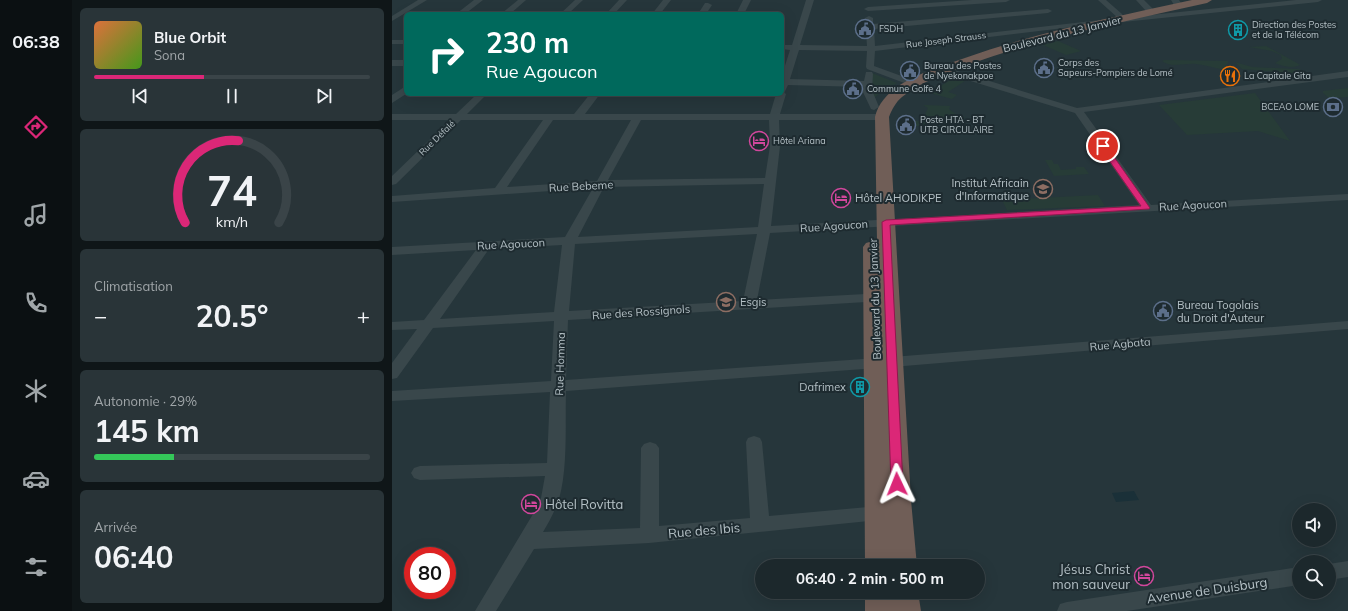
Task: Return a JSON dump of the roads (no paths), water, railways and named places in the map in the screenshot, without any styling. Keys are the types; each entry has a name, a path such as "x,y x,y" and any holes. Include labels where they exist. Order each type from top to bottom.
{"highway":[{"name":"Boulevard du 13 Janvier","path":"901,559 884,362 882,297 873,230 879,223 876,114 885,94 911,82 1006,47 1176,1 1190,0"},
{"name":"Boulevard du 13 Janvier","path":"911,82 935,68 1060,20 1114,19 1207,0"},
{"name":"Boulevard du 13 Janvier","path":"880,559 879,513 884,362"},
{"path":"880,599 881,611"},
{"path":"904,599 905,611"}],"street":[{"path":"392,19 424,0"},
{"path":"463,12 479,0"},
{"path":"507,12 522,0"},
{"path":"566,12 579,0"},
{"path":"612,12 623,0"},
{"path":"658,12 667,0"},
{"path":"741,12 747,0"},
{"path":"784,81 810,0"},
{"path":"392,117 774,117 876,114 867,90 871,49 868,9 869,0"},
{"path":"868,9 1006,0"},
{"path":"1102,0 1114,19 1272,2 1318,0"},
{"path":"1140,0 1149,9"},
{"path":"973,1 985,17 1003,33"},
{"path":"1040,4 1060,20"},
{"path":"703,12 708,5"},
{"path":"870,27 985,17 1060,20"},
{"name":"Rue Joseph Strauss","path":"784,47 871,49 1003,33 1060,20"},
{"path":"392,42 404,42"},
{"path":"392,63 404,63"},
{"path":"870,67 911,82"},
{"path":"944,70 1079,111 1264,87 1348,74"},
{"path":"1264,87 1348,80"},
{"path":"784,84 867,84"},
{"path":"392,100 404,90"},
{"name":"Rue Défalé","path":"392,182 480,96"},
{"path":"578,116 593,96"},
{"path":"749,304 764,230 775,146 774,117 779,96"},
{"path":"1079,111 1147,208"},
{"path":"498,192 550,116"},
{"name":"Rue Homma","path":"485,611 528,541 548,504 552,491 555,469 561,317 569,241 638,116"},
{"name":"Rue Bebeme","path":"392,199 600,184 771,181"},
{"name":"Rue Agoucon","path":"392,251 1348,196"},
{"path":"392,374 431,324 486,245"},
{"name":"Rue des Rossignols","path":"392,326 882,297"},
{"name":"Rue Agbata","path":"392,396 559,386 884,362 1348,325"},
{"path":"754,442 760,525"},
{"path":"649,535 650,448"},
{"path":"420,473 555,469"},
{"name":"Rue des Ibis","path":"528,541 649,535 879,513"},
{"path":"1336,571 1348,569"},
{"name":"Avenue de Duisburg","path":"1067,611 1292,577"}],"water":[{"path":"1134,491 1139,500 1116,502 1112,493"}],"place":[{"name":"FSDH","path":"865,29"},
{"name":"Direction des Postes et de la Télécom","path":"1238,30"},
{"name":"Corps des Sapeurs-Pompiers de Lomé","path":"1044,68"},
{"name":"Bureau des Postes de Nyekonakpoe","path":"910,71"},
{"name":"La Capitale Gita","path":"1230,76"},
{"name":"Commune Golfe 4","path":"853,89"},
{"name":"BCEAO LOME","path":"1333,107"},
{"name":"Poste HTA - BT UTB CIRCULAIRE","path":"906,125"},
{"name":"Hôtel Ariana","path":"759,141"},
{"name":"Institut Africain d'Informatique","path":"1043,189"},
{"name":"Hôtel AHODIKPE","path":"841,198"},
{"name":"Esgis","path":"726,302"},
{"name":"Bureau Togolais du Droit d'Auteur","path":"1163,311"},
{"name":"Dafrimex","path":"860,387"},
{"name":"Hôtel Rovitta","path":"531,504"},
{"name":"Jésus Christ mon sauveur","path":"1144,576"}]}
